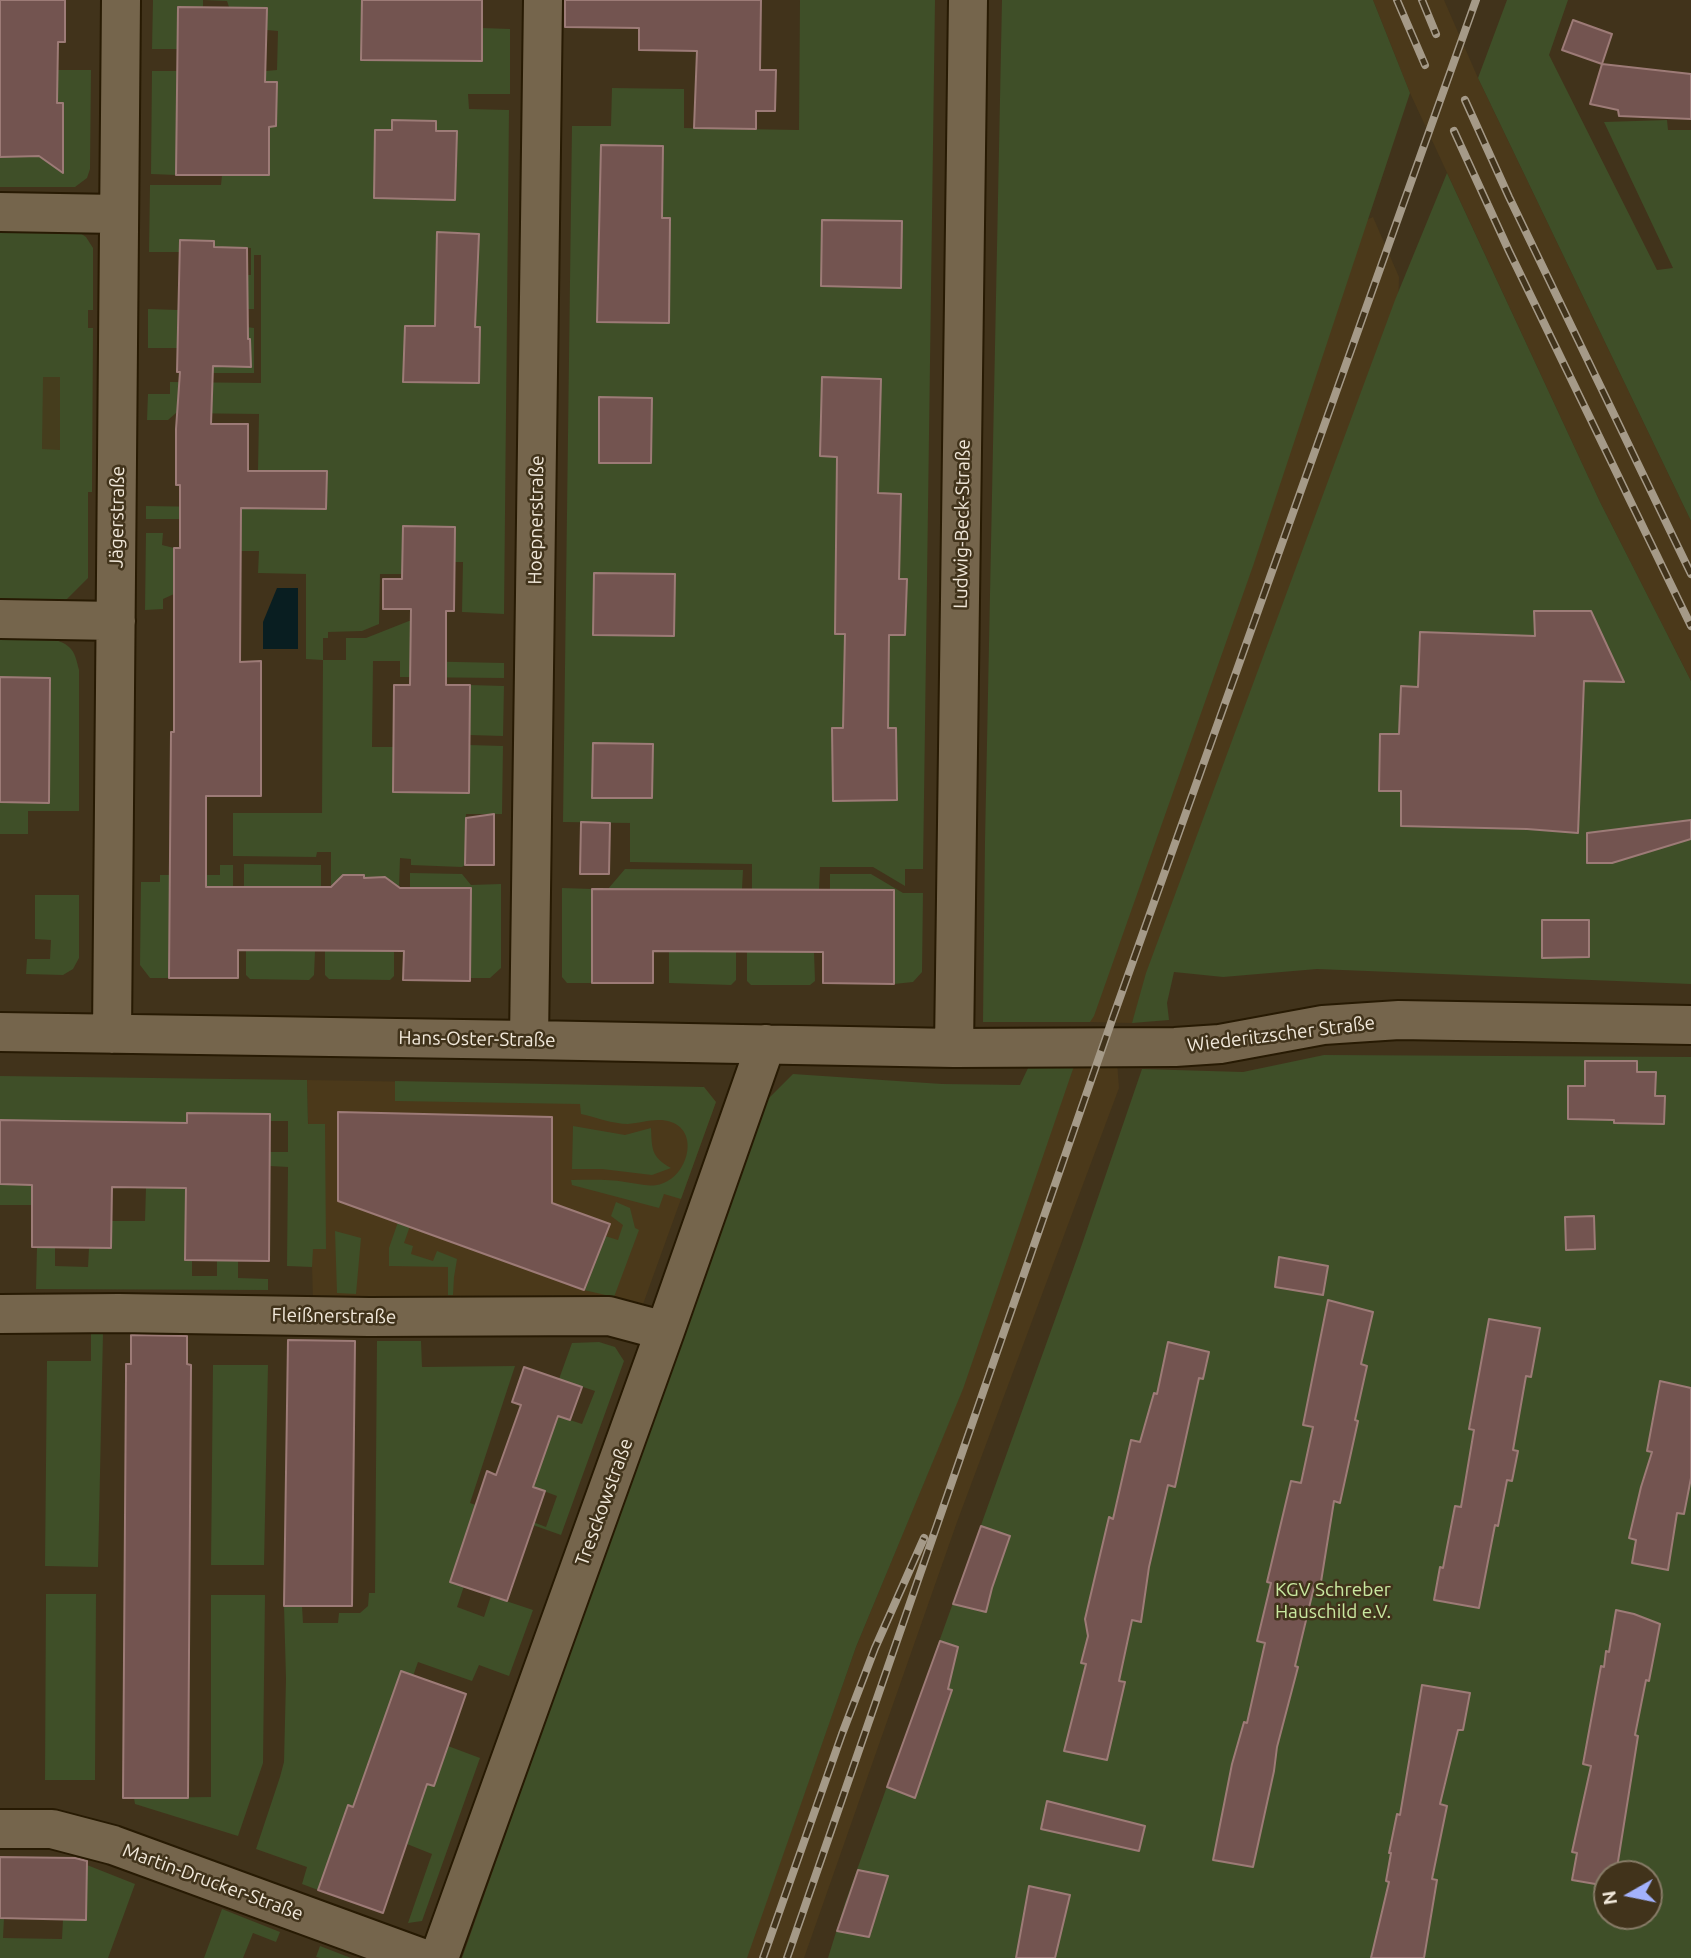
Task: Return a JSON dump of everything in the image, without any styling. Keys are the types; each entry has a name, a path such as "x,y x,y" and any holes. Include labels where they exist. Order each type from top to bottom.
{"street":[{"name":"Jägerstraße","path":"112,1034 121,0"},
{"name":"Hoepnerstraße","path":"529,1040 543,0"},
{"name":"Ludwig-Beck-Straße","path":"954,1048 968,0"},
{"path":"0,212 118,214"},
{"path":"0,619 116,621"},
{"name":"Wiederitzscher Straße","path":"954,1048 1175,1047 1220,1044 1323,1025 1399,1020 1691,1025"},
{"name":"Hans-Oster-Straße","path":"0,1032 954,1048"},
{"name":"Tresckowstraße","path":"439,1958 666,1331 766,1044"},
{"name":"Fleißnerstraße","path":"0,1314 119,1313 408,1318 609,1316 666,1331"},
{"name":"Martin-Drucker-Straße","path":"0,1829 52,1829 113,1845 422,1958"}],"shaded area":[{"path":"1373,0 1444,0 1478,78 1691,521 1691,681 1600,502 1410,93"},
{"path":"1373,217 1399,277 1398,314 1154,975 1132,1023 1090,1022 1105,957 1357,224"},
{"path":"1117,1061 1119,1088 957,1522 804,1958 746,1958 856,1647 962,1390 1063,1083 1074,1066"},
{"path":"307,1080 704,1087 716,1102 642,1307 313,1302"}],"green space":[{"path":"153,0 203,0 203,8 178,49 152,49"},
{"path":"203,0 362,0 361,60 482,61 482,28 510,29 510,94 468,94 469,109 509,110 504,614 462,612 463,562 454,562 455,527 403,526 402,574 380,574 379,624 362,631 328,632 328,638 323,638 323,660 306,659 306,574 258,573 259,551 241,551 241,519 146,519 146,506 326,509 327,471 258,471 259,414 176,413 168,420 147,420 148,394 170,394 170,382 261,383 261,255 254,255 254,309 247,309 247,275 251,275 251,248 214,247 213,241 180,240 179,252 149,252 150,185 221,185 222,175 269,175 269,127 276,126 277,83 266,82 266,71 277,70 278,31 267,30 267,8 229,7 227,1"},
{"path":"800,0 935,0 923,869 905,869 905,886 873,867 820,867 819,890 752,889 752,864 630,862 630,823 563,822 572,126 611,126 612,88 684,89 684,128 799,130"},
{"path":"1002,0 1373,0 1410,93 1253,566 1090,1022 983,1022"},
{"path":"1507,0 1568,0 1549,55 1657,270 1673,268 1604,122 1667,120 1668,130 1691,130 1691,521 1478,78"},
{"path":"58,70 91,70 90,169 87,178 75,187 0,187 0,157 39,156 47,162 56,162 63,130 63,103 57,103"},
{"path":"152,71 178,71 176,175 151,174"},
{"path":"1447,173 1600,502 1691,681 1691,984 1317,969 1223,977 1174,972 1167,1003 1169,1020 1132,1023 1146,973 1395,300"},
{"path":"0,228 76,230 86,237 93,248 93,310 88,310 88,328 93,328 92,492 88,492 88,578 62,604 0,603"},
{"path":"148,309 178,310 178,348 148,348"},
{"path":"247,327 254,328 254,373 213,373 213,366 250,367 251,340 247,339"},
{"path":"146,533 163,533 162,545 174,548 174,594 163,599 163,609 145,610"},
{"path":"409,621 446,621 446,631 411,630 410,661 504,663 504,678 400,677 400,661 373,661 372,747 393,747 393,792 468,793 469,745 503,746 502,814 466,814 465,865 411,865 411,859 400,858 399,888 385,877 364,878 364,875 343,875 331,887 331,852 317,852 316,857 233,856 233,813 322,813 323,660 346,660 346,638 366,638"},
{"path":"0,638 48,638 65,644 75,656 79,670 79,811 28,811 28,834 0,834"},
{"path":"470,685 504,686 503,736 469,735"},
{"path":"244,864 321,865 321,887 244,887"},
{"path":"220,865 233,865 233,887 170,887 169,978 150,978 140,965 141,882 160,882 160,875 220,875"},
{"path":"625,869 743,870 742,889 608,889"},
{"path":"410,873 462,874 471,885 501,884 501,968 490,978 470,978 470,888 410,888"},
{"path":"830,874 871,874 903,893 923,893 922,972 913,982 894,984 894,890 830,890"},
{"path":"562,888 592,889 592,983 567,983 562,977"},
{"path":"35,895 79,895 79,958 73,969 63,975 26,974 27,959 50,959 51,940 35,939"},
{"path":"246,950 315,951 314,975 309,980 250,979 246,975"},
{"path":"325,951 394,951 394,976 390,980 329,979 325,975"},
{"path":"669,951 736,952 736,980 731,985 669,983"},
{"path":"747,952 814,952 815,981 810,985 751,985 747,981"},
{"name":"KGV Schreber Hauschild e.V.","path":"1324,1055 1691,1057 1691,1958 828,1958 845,1903 1080,1250 1142,1069 1243,1072"},
{"path":"1029,1066 1074,1066 963,1389 856,1647 747,1958 462,1958 764,1103 793,1074 942,1084 1020,1085"},
{"path":"0,1076 307,1080 308,1124 325,1124 326,1249 313,1249 312,1267 287,1266 288,1167 270,1166 270,1152 288,1152 288,1121 270,1121 270,1114 188,1113 187,1123 0,1120"},
{"path":"395,1081 704,1087 716,1102 681,1199 664,1194 659,1208 572,1185 571,1180 612,1180 649,1186 667,1181 683,1166 688,1145 686,1135 680,1127 671,1122 660,1120 616,1123 581,1114 580,1104 395,1101"},
{"path":"573,1126 625,1135 651,1128 656,1156 671,1168 652,1175 602,1169 572,1169"},
{"path":"0,1184 32,1185 32,1205 0,1205"},
{"path":"146,1187 186,1188 185,1259 192,1260 192,1276 217,1276 217,1260 238,1260 238,1278 268,1279 268,1290 36,1289 37,1247 55,1248 55,1266 88,1267 89,1248 111,1248 111,1221 145,1221"},
{"path":"616,1202 630,1208 635,1228 639,1230 614,1297 584,1290 605,1236 618,1240 623,1225 611,1216"},
{"path":"398,1222 410,1226 404,1243 413,1246 411,1254 433,1261 437,1251 457,1259 453,1295 448,1295 448,1267 389,1266 389,1248"},
{"path":"335,1231 361,1238 356,1294 337,1293"},
{"path":"91,1333 103,1333 98,1567 45,1566 47,1361 91,1361"},
{"path":"377,1341 421,1341 422,1367 515,1366 470,1503 532,1525 471,1520 450,1582 464,1586 457,1607 484,1617 491,1596 533,1610 509,1676 479,1665 472,1681 418,1662 413,1676 401,1671 369,1762 448,1746 480,1758 422,1921 408,1923 432,1854 407,1844 412,1828 348,1805 318,1890 302,1884 307,1867 256,1849 284,1762 284,1606 302,1606 303,1623 338,1623 339,1613 360,1613 368,1606 369,1593 375,1593"},
{"path":"599,1342 615,1347 624,1361 561,1535 532,1525 533,1522 546,1527 557,1496 533,1487 558,1416 582,1424 595,1391 559,1379 572,1343"},
{"path":"213,1365 268,1365 264,1565 211,1565"},
{"path":"46,1594 96,1594 95,1780 45,1780"},
{"path":"211,1595 265,1595 263,1763 238,1836 135,1804 134,1798 211,1797"},
{"path":"87,1865 135,1884 108,1958 0,1958 0,1918 4,1918 3,1938 62,1939 63,1919 86,1920"},
{"path":"222,1909 280,1932 276,1942 253,1933 243,1958 204,1958"},
{"path":"320,1946 351,1958 316,1957"}],"sand":[{"path":"43,377 60,377 60,450 42,449"}],"water":[{"path":"277,588 298,588 298,649 263,649 263,622"}],"building":[{"path":"0,0 65,0 65,42 58,42 57,103 63,103 63,173 39,156 0,157"},
{"path":"362,0 482,0 482,61 361,60"},
{"path":"565,0 761,0 760,70 776,70 775,111 756,111 756,129 694,128 697,51 639,50 639,28 565,27"},
{"path":"178,7 267,8 265,82 277,82 276,126 269,127 269,175 176,175"},
{"path":"1573,20 1612,34 1602,64 1562,50"},
{"path":"1602,64 1691,74 1691,119 1619,116 1618,110 1590,104"},
{"path":"392,120 436,121 436,131 457,131 455,200 374,198 375,130 392,130"},
{"path":"601,145 663,146 662,218 670,218 669,323 597,322"},
{"path":"822,220 902,221 901,288 821,286"},
{"path":"437,232 479,234 475,327 480,327 479,383 403,382 405,326 435,326"},
{"path":"180,240 214,241 214,247 247,248 251,367 213,366 211,424 248,424 248,471 327,471 326,509 241,508 240,662 261,661 261,796 206,796 206,887 331,887 343,875 364,875 364,878 385,877 400,888 471,888 470,981 403,980 404,951 238,950 238,978 169,978 171,732 174,732 174,548 180,548 180,485 176,485 176,429 180,372 177,372"},
{"path":"822,377 881,379 878,493 901,494 899,579 907,579 905,635 889,635 888,728 896,728 897,800 833,801 832,728 843,728 845,634 835,634 837,457 820,456"},
{"path":"599,397 652,398 651,463 599,463"},
{"path":"403,526 455,527 454,611 446,611 446,685 470,685 469,793 393,792 394,685 410,685 411,609 383,609 383,579 402,579"},
{"path":"594,573 675,574 674,636 593,635"},
{"path":"1534,611 1591,611 1624,682 1584,681 1578,833 1401,826 1401,791 1379,791 1380,734 1399,734 1401,686 1418,687 1420,632 1535,636"},
{"path":"0,677 50,678 49,803 0,802"},
{"path":"593,743 653,744 652,798 592,798"},
{"path":"494,814 494,865 465,865 466,818"},
{"path":"1691,820 1691,839 1612,863 1587,863 1587,833"},
{"path":"581,822 610,823 609,874 580,874"},
{"path":"592,889 894,890 894,984 823,983 823,952 653,951 653,983 592,983"},
{"path":"1542,920 1589,920 1589,957 1542,958"},
{"path":"1585,1061 1637,1061 1637,1072 1656,1072 1655,1096 1665,1096 1664,1124 1568,1119 1568,1086 1585,1086"},
{"path":"338,1112 552,1117 552,1203 610,1224 584,1290 338,1201"},
{"path":"187,1113 270,1114 269,1261 185,1260 186,1188 112,1187 111,1248 32,1247 32,1185 0,1184 0,1120 187,1123"},
{"path":"1594,1216 1595,1249 1566,1250 1565,1217"},
{"path":"1279,1257 1328,1266 1323,1295 1275,1287"},
{"path":"1328,1300 1373,1312 1361,1364 1367,1366 1340,1503 1334,1501 1320,1588 1314,1587 1295,1666 1298,1667 1277,1747 1253,1867 1213,1860 1232,1764 1244,1722 1247,1723 1265,1643 1257,1641 1271,1583 1267,1582 1291,1481 1301,1483 1313,1427 1303,1425"},
{"path":"1489,1319 1540,1328 1531,1377 1526,1376 1513,1450 1518,1451 1512,1481 1507,1480 1498,1526 1495,1525 1479,1608 1434,1600 1455,1506 1461,1507 1474,1430 1469,1429"},
{"path":"131,1335 187,1336 187,1364 191,1365 188,1798 123,1798 126,1364 131,1364"},
{"path":"288,1340 355,1341 352,1606 284,1606"},
{"path":"1168,1342 1209,1352 1203,1379 1199,1378 1175,1487 1168,1485 1149,1567 1141,1622 1132,1620 1119,1681 1125,1682 1107,1760 1064,1751 1086,1664 1081,1663 1088,1636 1085,1619 1109,1517 1113,1519 1131,1440 1140,1442 1154,1393 1157,1394"},
{"path":"524,1367 582,1387 570,1420 558,1416 533,1487 545,1491 507,1601 450,1582 487,1471 496,1475 521,1405 512,1402"},
{"path":"1660,1381 1691,1388 1691,1478 1684,1514 1677,1513 1668,1570 1632,1563 1636,1540 1629,1538 1652,1452 1647,1451"},
{"path":"981,1526 1010,1536 986,1612 953,1604"},
{"path":"1616,1610 1660,1624 1635,1735 1638,1736 1618,1860 1593,1860 1593,1884 1572,1880 1577,1853 1572,1852 1591,1766 1583,1764 1601,1666 1604,1667 1606,1651 1609,1652"},
{"path":"940,1641 958,1647 948,1689 952,1690 915,1798 887,1787"},
{"path":"401,1671 466,1694 434,1786 427,1784 383,1913 318,1890 348,1805 353,1807"},
{"path":"1422,1685 1470,1693 1463,1730 1458,1730 1440,1804 1447,1806 1432,1879 1437,1880 1424,1958 1371,1958 1389,1882 1386,1881 1389,1853 1397,1814 1400,1815"},
{"path":"1047,1801 1145,1826 1139,1851 1041,1829"},
{"path":"0,1857 75,1858 87,1861 86,1920 0,1918"},
{"path":"858,1870 888,1876 869,1937 837,1931"},
{"path":"1029,1886 1070,1895 1055,1958 1016,1958"}],"railway":[{"path":"1397,0 1425,65"},
{"path":"1422,0 1436,34"},
{"path":"787,1958 1112,1020 1476,0"},
{"path":"1465,100 1691,574"},
{"path":"1454,131 1509,251 1691,626"},
{"path":"763,1958 842,1734 875,1648 924,1538"}]}
